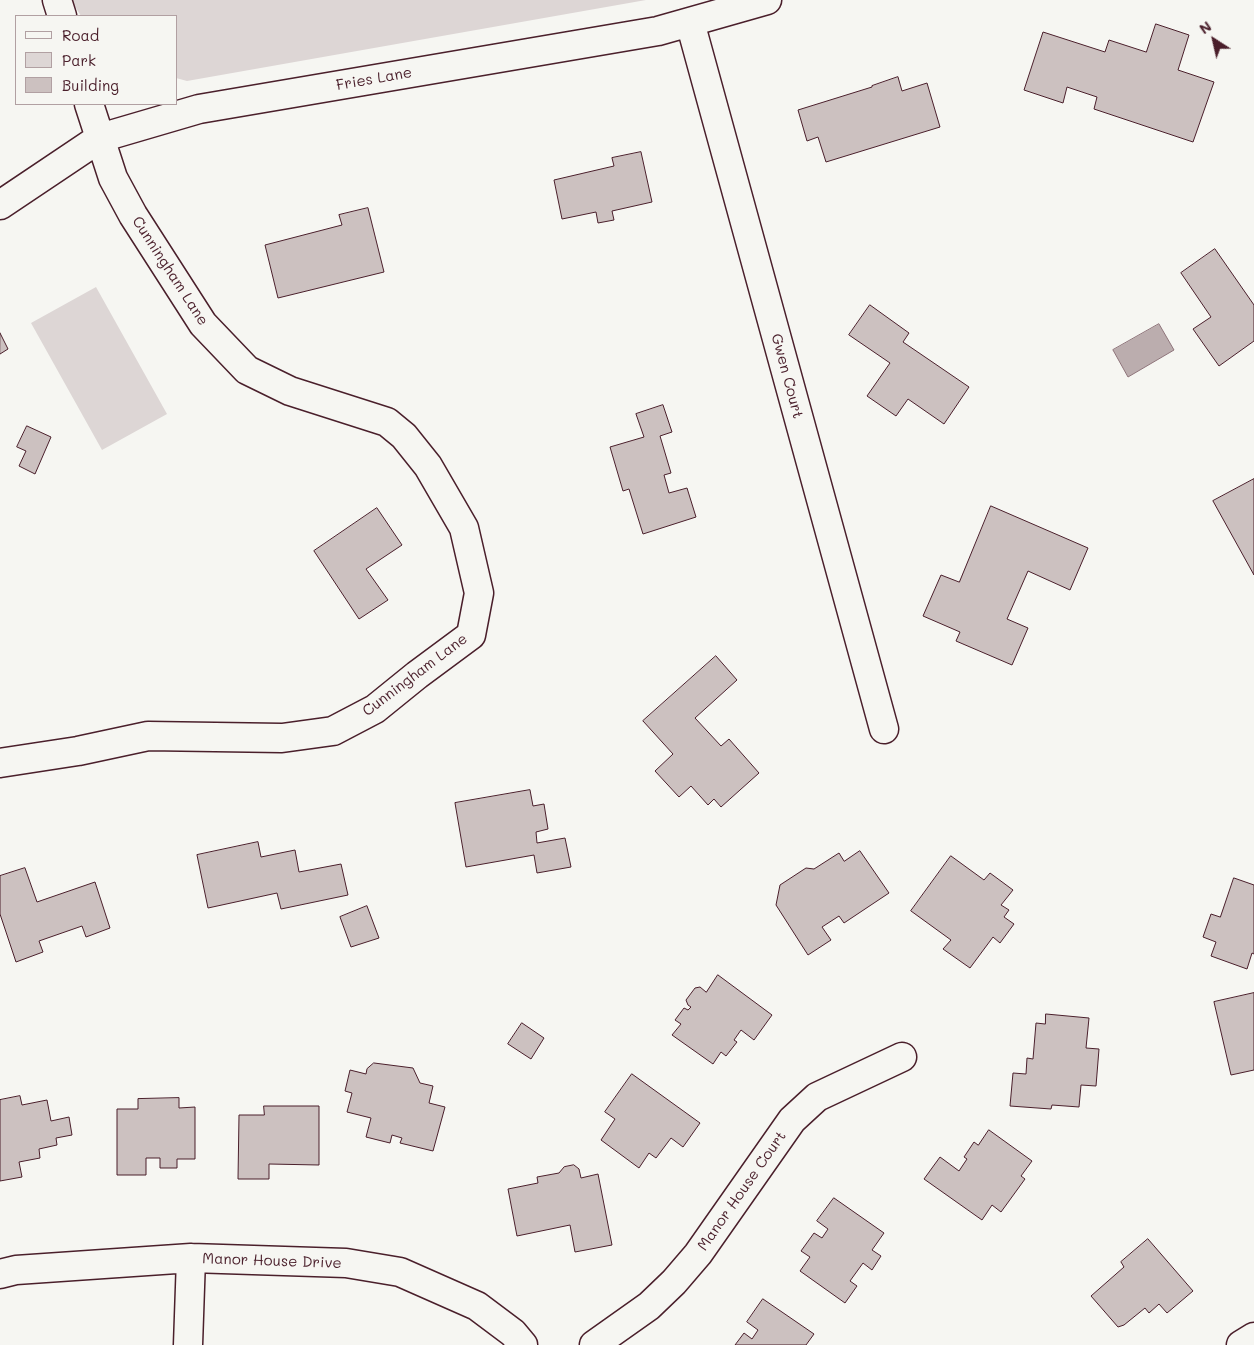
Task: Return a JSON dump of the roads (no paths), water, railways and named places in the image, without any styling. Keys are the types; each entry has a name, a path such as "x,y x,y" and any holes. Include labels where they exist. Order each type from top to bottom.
{"street":[{"path":"57,0 62,15"},
{"name":"Fries Lane","path":"0,205 100,138 199,109 658,31 767,0"},
{"name":"Gwen Court","path":"690,22 884,729"},
{"name":"Cunningham Lane","path":"0,763 78,751 148,736 282,738 333,731 375,710 417,675 471,635 479,592 464,528 428,466 404,436 387,422 290,391 247,370 203,324 133,215 113,178 89,105"},
{"name":"Manor House Court","path":"594,1345 649,1306 674,1282 698,1254 798,1114 817,1097 902,1057"},
{"path":"188,1345 191,1258"},
{"name":"Manor House Drive","path":"0,1274 16,1270 191,1258 346,1263 400,1272 477,1306 513,1332 523,1345"},
{"path":"1241,1345 1254,1337"}]}
